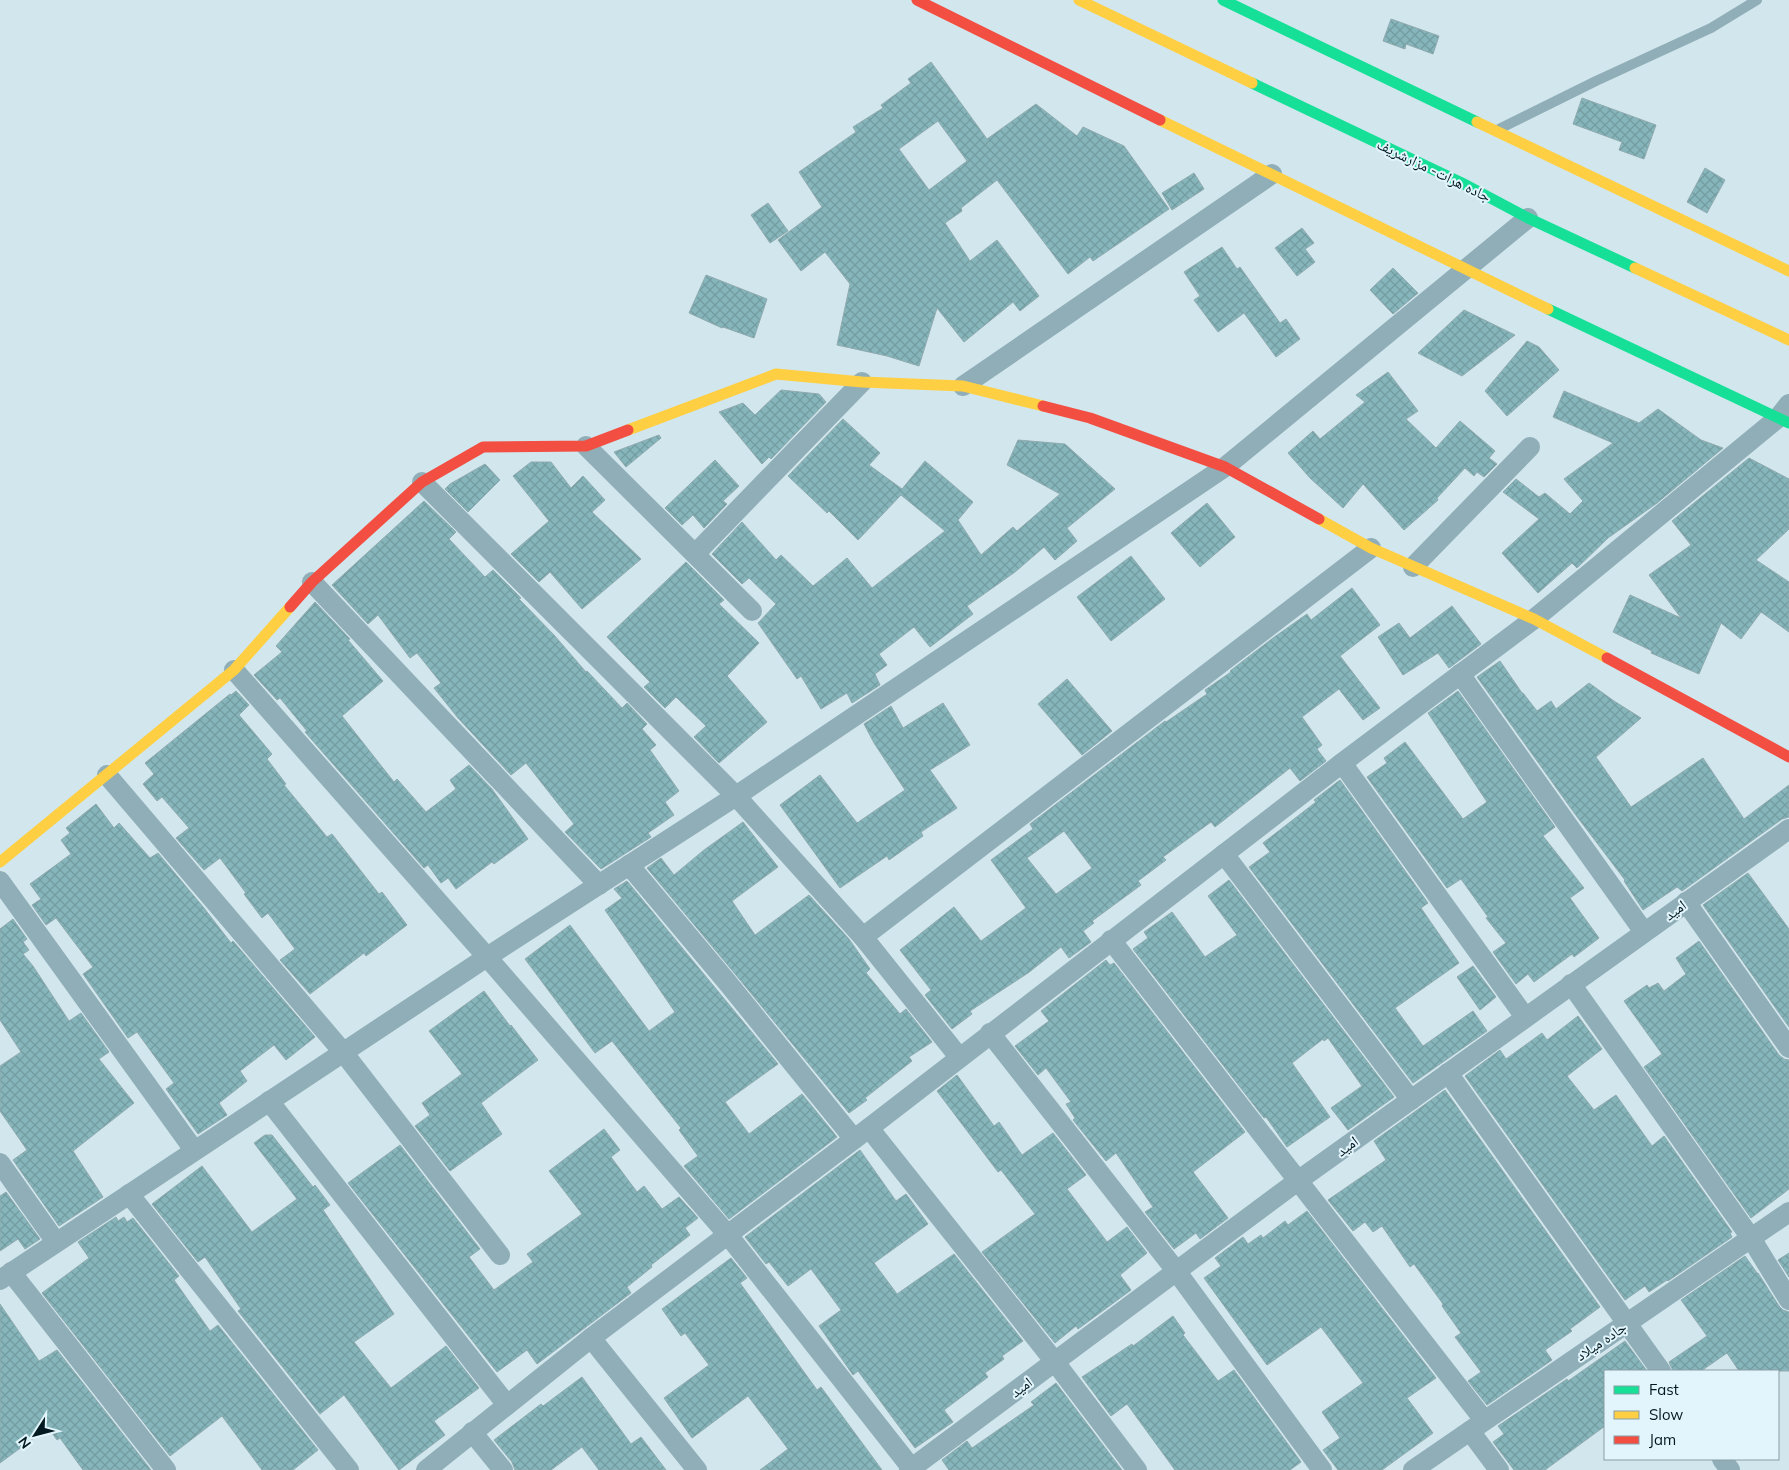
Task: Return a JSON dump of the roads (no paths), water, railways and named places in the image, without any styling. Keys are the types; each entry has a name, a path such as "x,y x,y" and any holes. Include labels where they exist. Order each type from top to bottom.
{"main road":[{"path":"916,0 1466,270 1785,415"},
{"name":"جاده هرات- مزارشریف","path":"1079,0 1457,180 1528,218 1789,340"},
{"path":"1223,0 1789,271"},
{"path":"0,862 234,670 312,582 422,482 482,447 586,446 776,374 862,382 963,386 1090,418 1225,467 1371,548 1534,619 1789,757"}],"street":[{"path":"963,386 1272,174"},
{"path":"166,1470 6,1276 487,957 736,796 1225,467 1528,218"},
{"path":"695,554 862,382"},
{"path":"426,1470 591,1338 862,1133 1342,763 1534,619 1785,415"},
{"path":"586,446 752,611"},
{"path":"1412,567 1530,447"},
{"path":"422,482 736,796 863,937 959,1057"},
{"path":"863,937 1371,548"},
{"path":"312,582 599,885"},
{"path":"234,670 487,957 728,1235 911,1469"},
{"path":"1460,674 1644,932"},
{"path":"1342,763 1525,1017"},
{"path":"107,775 343,1052 500,1255"},
{"name":"امید","path":"911,1469 1299,1180 1789,829"},
{"path":"1224,854 1411,1100"},
{"path":"629,865 727,982 862,1133 1056,1362 1137,1470"},
{"path":"0,881 194,1150"},
{"path":"1686,902 1789,1048"},
{"path":"1112,940 1299,1180 1477,1425 1499,1470"},
{"path":"1571,984 1751,1238 1789,1300"},
{"path":"990,1033 1177,1272 1322,1470"},
{"path":"1448,1073 1660,1370"},
{"path":"268,1102 506,1405"},
{"path":"0,1163 56,1242"},
{"path":"129,1194 349,1470"},
{"name":"جاده میلاد","path":"1413,1470 1789,1212"},
{"path":"591,1338 697,1470"},
{"path":"472,1432 503,1470"}],"lane":[{"path":"1496,131 1596,81 1711,28 1757,0"}]}
